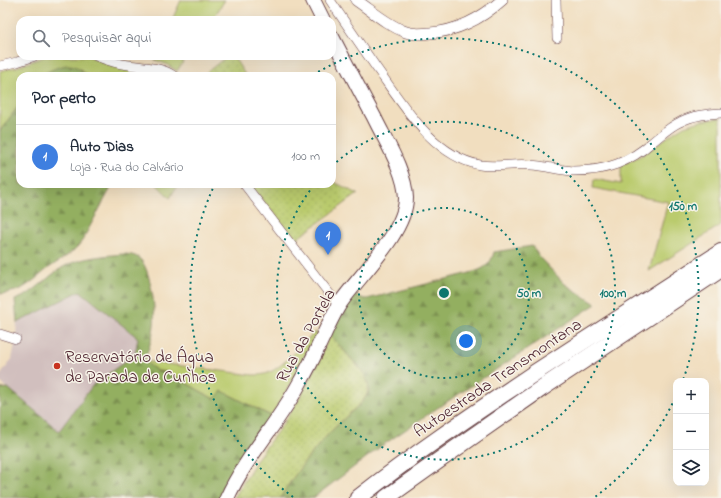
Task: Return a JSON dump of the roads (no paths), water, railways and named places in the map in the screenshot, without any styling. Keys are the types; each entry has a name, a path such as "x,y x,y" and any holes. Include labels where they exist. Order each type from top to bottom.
{"highway":[{"name":"Autoestrada Transmontana","path":"358,498 384,477 474,414 611,322 721,252"},
{"name":"Autoestrada Transmontana","path":"386,498 542,388 721,269"}],"main road":[{"path":"313,0 321,16"},
{"name":"Rua da Portela","path":"227,498 248,460 284,410 299,385 339,306 389,241 403,214 405,206 406,199 403,181 394,156 336,45"}],"street":[{"path":"330,0 388,84 424,131 435,142 449,152 464,160 479,165 494,166 522,164 573,171 603,168 617,164 635,155 669,128 680,122 702,114 721,112"},
{"path":"356,0 391,25 406,32 420,34 437,33 463,26 482,16 502,0"},
{"path":"556,0 557,38"},
{"path":"0,66 23,60"},
{"path":"109,60 129,66 158,69 168,72"},
{"path":"247,188 339,306"},
{"path":"0,334 16,339"}],"place":[{"name":"Auto Dias","path":"328,255"},
{"name":"Reservatório de Água de Parada de Cunhos","path":"57,366"}]}
